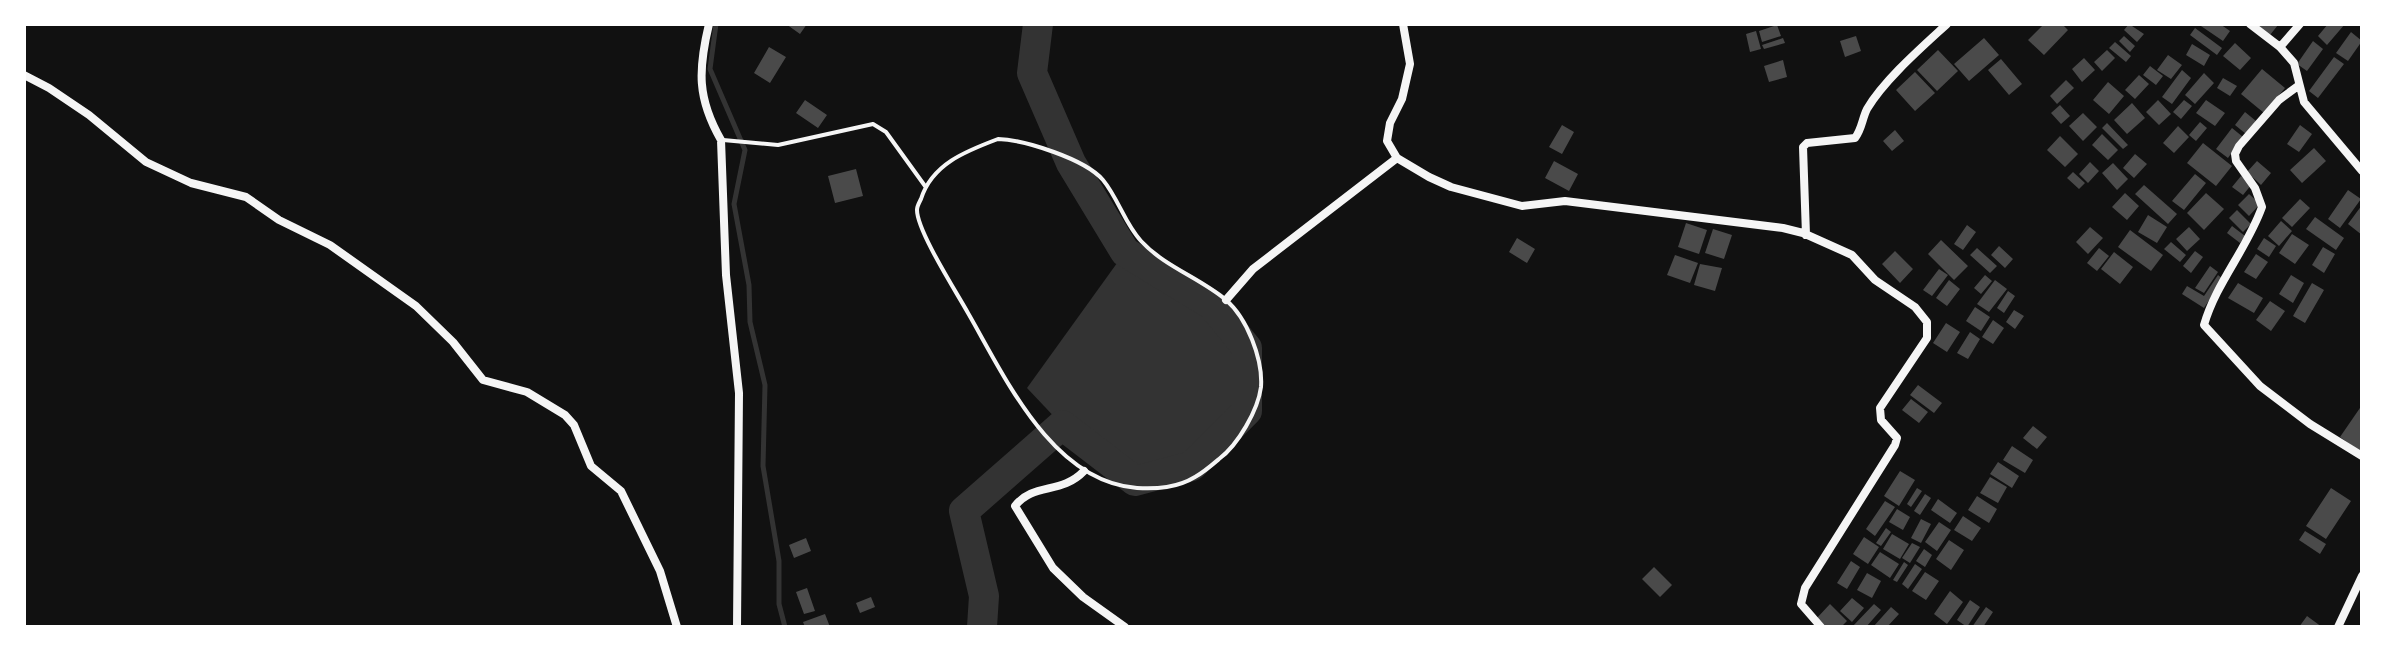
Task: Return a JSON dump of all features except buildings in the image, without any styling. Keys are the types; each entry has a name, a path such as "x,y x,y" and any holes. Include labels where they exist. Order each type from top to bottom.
{"street":[{"path":"709,24 701,59 701,92 710,121 724,141 726,275 739,393 737,627"},
{"path":"1403,24 1410,64 1387,141 1397,158 1451,187 1522,206 1565,201 1783,228 1806,235 1852,255 1875,280 1915,307 1927,322 1927,338 1880,408 1881,420 1897,438 1895,445 1805,588 1801,604 1821,627"},
{"path":"1806,235 1803,147 1807,143 1855,138 1862,128 1866,111 1874,101 1917,51 1947,24"},
{"path":"2250,24 2280,47 2294,63 2304,102 2362,171"},
{"path":"2280,47 2300,24"},
{"path":"24,75 89,115 146,162 191,183 246,197 279,220 330,245 416,306 453,342 483,380 527,392 565,415 574,425 591,466 621,491 660,571 677,627"},
{"path":"2298,86 2279,100 2235,154 2236,161 2261,198 2262,207 2216,294 2204,325 2260,386 2310,424 2362,456"},
{"path":"1226,300 1253,269 1397,158"},
{"path":"1084,471 1062,486 1022,497 1015,506 1053,568 1083,597 1125,627"},
{"path":"2338,627 2362,576"}],"lane":[{"path":"724,141 778,145 873,124 886,132 925,186"},
{"path":"998,139 1014,139 1089,167 1104,181 1141,241 1169,264 1226,300 1242,319 1256,348 1261,387 1248,424 1226,454 1195,478 1160,490 1126,487 1084,471 1071,462 1019,401 932,249 917,211 925,186 946,162 998,139"}],"shaded area":[{"path":"1125,252 1147,257 1212,305 1247,348 1247,411 1192,466 1136,479 1062,425 1027,388"}],"waterway":[{"path":"716,24 710,69 745,150 734,204 749,285 750,322 765,385 763,466 779,561 779,604 785,627"},
{"path":"982,627 984,596 964,511 1062,425 1135,481 1192,466 1247,411 1247,348 1212,305 1125,252 1071,163 1032,73 1038,24"}]}
